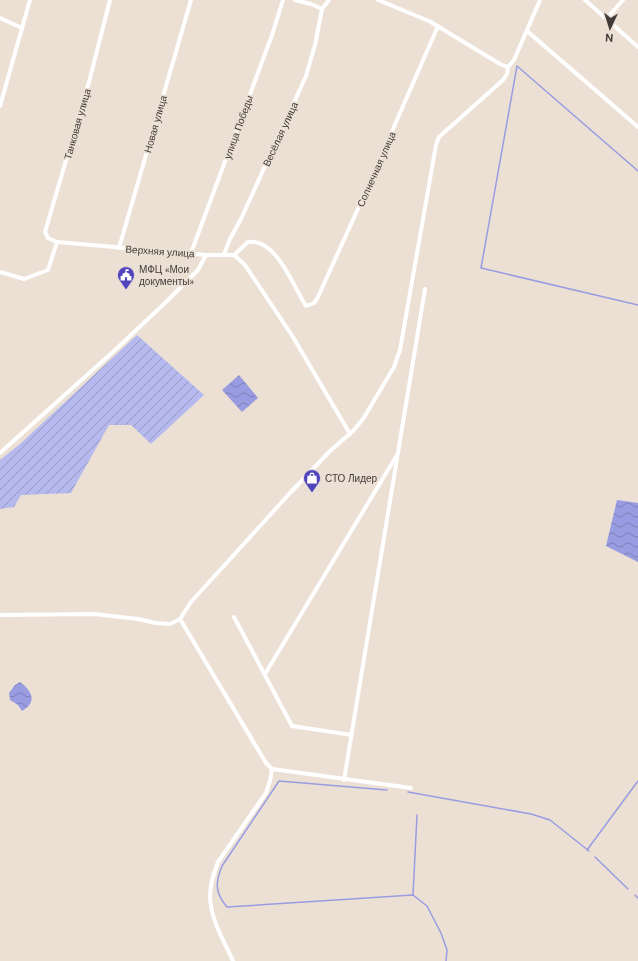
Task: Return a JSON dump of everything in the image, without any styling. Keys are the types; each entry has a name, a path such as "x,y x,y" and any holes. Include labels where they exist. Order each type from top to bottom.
{"street":[{"path":"0,106 30,0"},
{"name":"Танковая улица","path":"57,242 48,238 45,232 89,82 110,0"},
{"name":"Новая улица","path":"119,248 191,0"},
{"name":"улица Победы","path":"191,253 270,42 283,0"},
{"path":"295,0 311,4 322,9 329,0"},
{"path":"378,0 430,21 500,64 508,67"},
{"path":"0,615 94,614 170,624 180,619 191,602 330,451 350,434 363,419 394,367 400,350 436,145 439,137 503,80 507,74 508,67 514,60 540,0"},
{"path":"585,0 638,46"},
{"path":"607,18 622,0"},
{"name":"Весёлая улица","path":"224,254 306,76 315,45 322,9"},
{"path":"0,18 22,28"},
{"name":"Солнечная улица","path":"234,255 248,242 256,242 266,247 281,262 306,306 314,303 359,207 438,26"},
{"path":"527,31 638,127"},
{"path":"0,272 24,280 48,270 57,242"},
{"name":"Верхняя улица","path":"57,242 206,255 234,255"},
{"path":"0,453 166,302 198,270 206,255"},
{"path":"234,255 245,265 294,337 350,434"},
{"path":"344,780 426,289"},
{"path":"265,674 399,452"},
{"path":"234,617 292,726 352,735"},
{"path":"180,619 266,763 272,769 411,788"},
{"path":"233,961 214,917 210,896 213,875 218,862 266,793 272,769"}],"shaded area":[{"path":"137,335 204,395 151,444 131,425 109,425 71,493 21,495 14,507 0,509 0,460 20,444"}],"water":[{"path":"239,375 258,398 242,412 222,390"},
{"path":"617,500 638,503 638,562 606,546"},
{"path":"20,682 28,689 32,696 30,704 22,711 18,705 10,700 9,693 15,685"}],"waterway":[{"path":"638,171 517,66 481,268 638,305"},
{"path":"387,790 279,781 222,866 217,883 218,892 227,907 413,895 427,906 441,933 447,950 446,961"},
{"path":"587,850 638,781"},
{"path":"408,792 531,814 550,820 589,851"},
{"path":"413,895 417,815"},
{"path":"595,857 628,889"},
{"path":"635,895 638,898"}],"place":[{"name":"МФЦ «Мои документы»","path":"126,290"},
{"name":"СТО Лидер","path":"312,493"}]}
